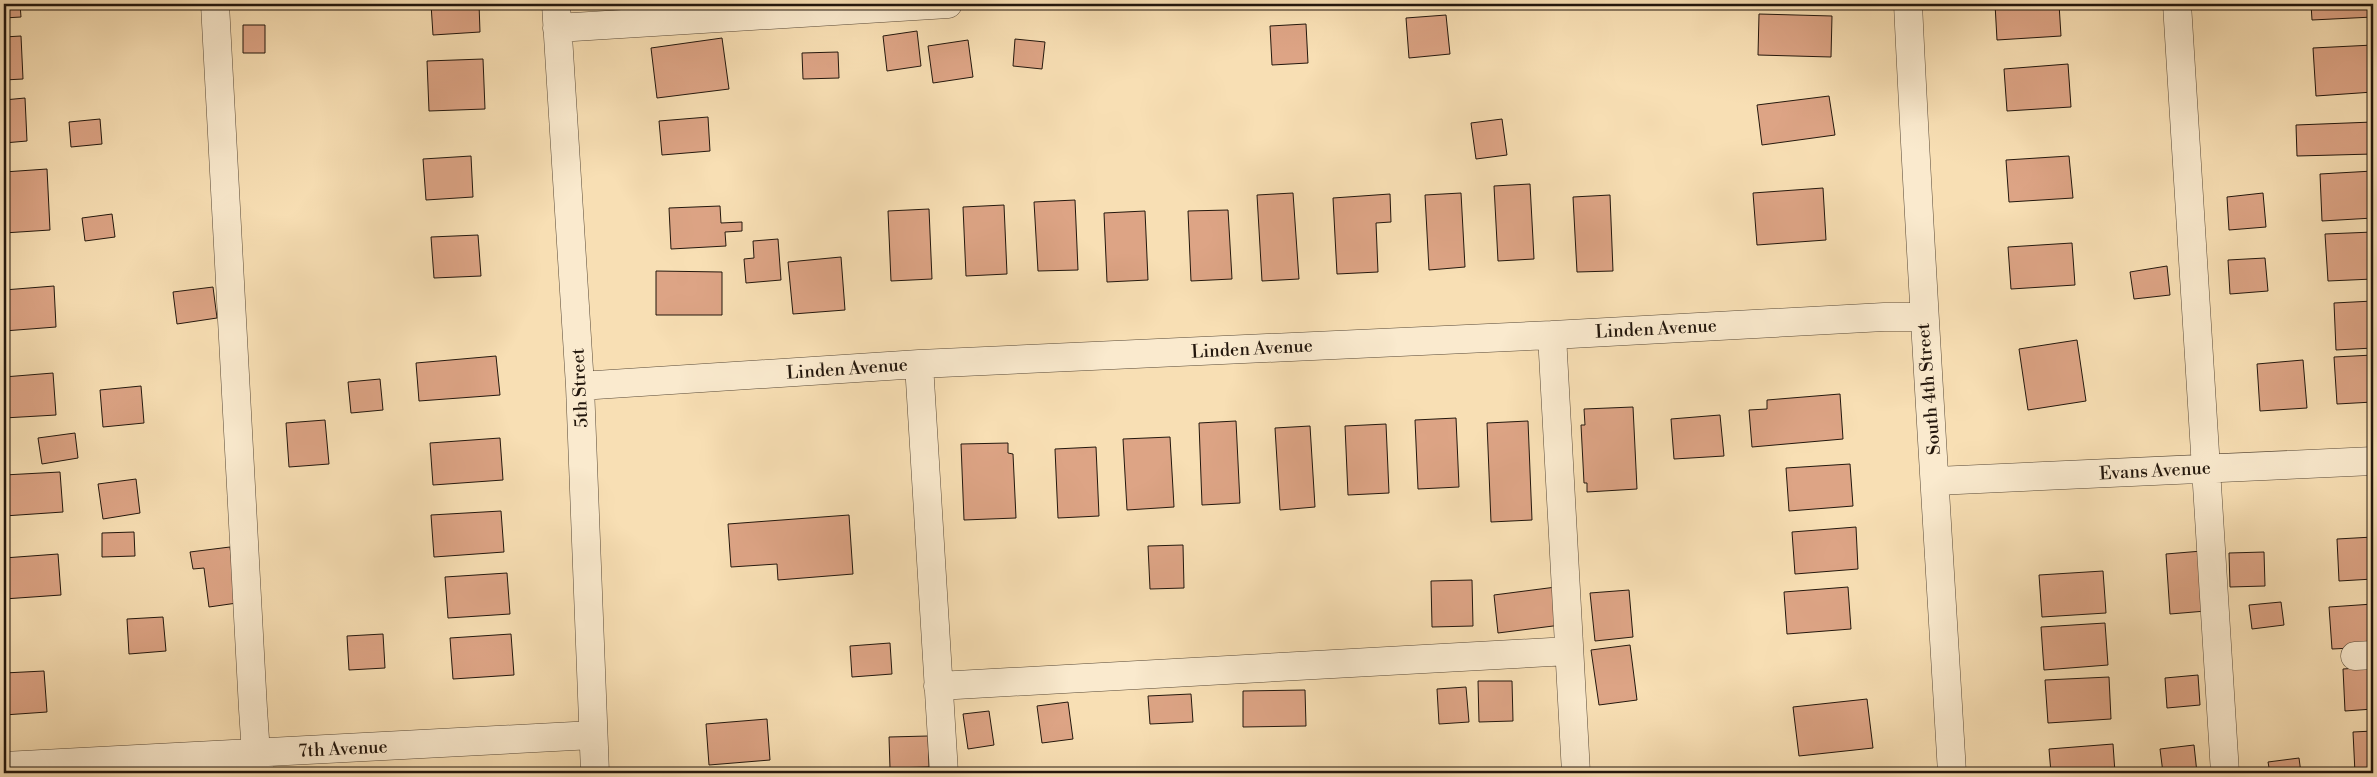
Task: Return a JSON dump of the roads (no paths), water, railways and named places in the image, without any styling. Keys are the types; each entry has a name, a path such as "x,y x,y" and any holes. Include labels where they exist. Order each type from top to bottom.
{"street":[{"path":"215,4 258,763"},
{"path":"556,16 948,4"},
{"name":"South 4th Street","path":"1908,4 1923,317 1936,481 1952,773"},
{"path":"2177,4 2208,469 2225,773"},
{"name":"5th Street","path":"556,16 580,386 592,735 595,773"},
{"name":"Linden Avenue","path":"580,386 919,364 1552,335 1884,317 1923,317"},
{"path":"1552,335 1576,773"},
{"path":"919,364 944,773"},
{"name":"Evans Avenue","path":"1936,481 2373,461"},
{"path":"938,686 1569,652"},
{"name":"7th Avenue","path":"4,766 258,763 592,735"}]}
